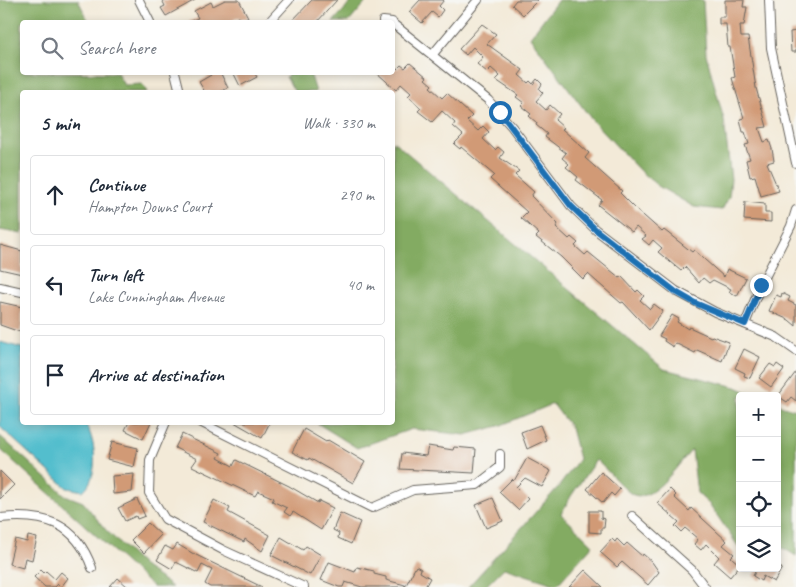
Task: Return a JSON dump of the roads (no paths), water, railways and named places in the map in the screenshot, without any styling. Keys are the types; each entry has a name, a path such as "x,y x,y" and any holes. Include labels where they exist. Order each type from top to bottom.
{"street":[{"path":"139,0 149,20"},
{"path":"271,20 288,0"},
{"path":"433,54 478,0"},
{"path":"769,0 771,48 796,163"},
{"path":"395,26 433,54 500,112 571,206 596,230 676,292 695,303 776,337 796,351"},
{"path":"176,75 180,90"},
{"path":"745,324 761,285 791,226 796,210"},
{"path":"0,287 20,292"},
{"path":"165,425 150,460 149,493 166,519 223,550 304,587"},
{"path":"206,425 372,508 413,490 477,485 500,467 500,454"},
{"path":"0,518 34,516 56,523 85,549 92,568"},
{"path":"632,516 692,570 705,587"}],"water":[{"path":"0,342 20,347 20,425 86,425 94,448 94,468 88,485 83,491 67,488 0,427"}]}
